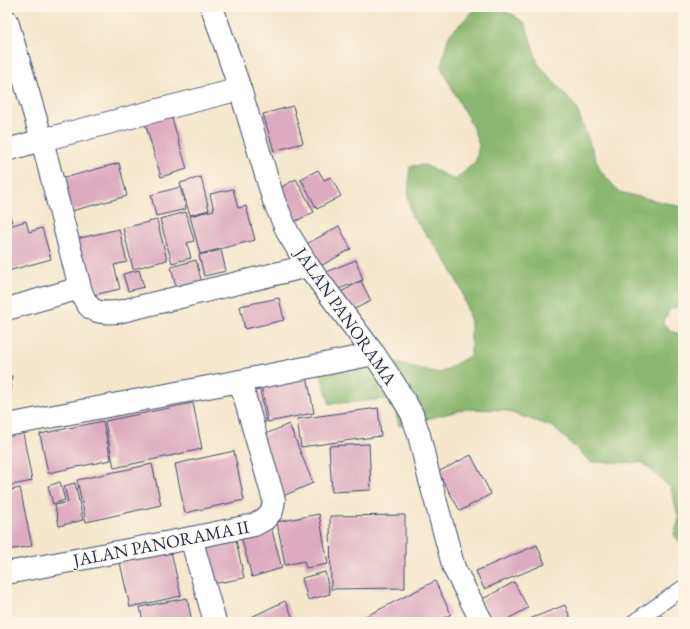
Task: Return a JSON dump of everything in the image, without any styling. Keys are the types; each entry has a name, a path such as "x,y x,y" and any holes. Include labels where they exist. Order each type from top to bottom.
{"street":[{"name":"JALAN PANORAMA","path":"212,7 240,89 274,201 288,233 308,266 374,354 412,414 419,435 454,568 482,622"},
{"path":"7,21 42,140 83,299 93,311 105,314 118,312 308,266"},
{"path":"7,150 240,89"},
{"path":"7,309 80,288"},
{"path":"7,425 374,354"},
{"name":"JALAN PANORAMA II","path":"7,573 254,525 265,519 272,511 274,500 240,381"},
{"path":"191,538 215,622"}],"lane":[{"path":"634,622 683,588"}],"green space":[{"path":"484,7 512,14 525,23 538,64 576,107 600,170 619,192 683,207 683,305 670,309 663,323 673,332 683,335 683,545 674,535 679,519 671,488 643,463 591,462 553,427 503,410 466,409 399,426 396,413 388,399 330,404 319,369 382,360 440,373 471,355 471,322 461,289 445,259 412,216 408,199 410,166 425,165 455,180 476,161 479,145 473,128 441,67 449,35 472,12"}],"building":[{"path":"293,106 303,143 274,151 263,114"},
{"path":"171,115 187,169 161,177 145,123"},
{"path":"119,163 127,196 68,212 60,179"},
{"path":"318,170 324,180 331,177 341,196 317,209 301,179"},
{"path":"201,177 209,210 190,215 180,183"},
{"path":"296,179 314,212 294,222 276,190"},
{"path":"180,187 186,209 156,216 151,195"},
{"path":"233,189 238,208 246,206 255,240 200,254 190,216 214,210 210,194"},
{"path":"7,207 12,222 7,223"},
{"path":"186,212 194,241 187,243 191,258 172,263 160,219"},
{"path":"157,220 167,260 133,269 123,228"},
{"path":"26,221 29,232 42,228 51,259 8,271 7,238 11,237 9,226"},
{"path":"339,226 351,249 317,268 305,245"},
{"path":"119,229 127,262 114,265 120,289 85,297 72,240"},
{"path":"221,250 226,271 204,276 199,255"},
{"path":"196,260 202,284 177,291 171,267"},
{"path":"356,260 363,280 330,292 323,273"},
{"path":"139,270 144,287 128,291 123,274"},
{"path":"361,281 371,301 346,313 337,294"},
{"path":"279,298 284,320 245,329 240,306"},
{"path":"7,376 12,376 8,407 7,407"},
{"path":"307,376 314,413 268,422 261,385"},
{"path":"260,390 266,422 254,425 248,392"},
{"path":"193,403 202,449 114,468 105,421"},
{"path":"378,408 381,436 301,447 297,419"},
{"path":"103,421 111,460 48,473 40,434"},
{"path":"289,424 313,483 283,496 259,437"},
{"path":"23,433 32,481 7,486 7,436"},
{"path":"369,444 371,490 332,492 329,446"},
{"path":"234,451 244,500 185,513 175,464"},
{"path":"471,455 491,494 460,511 438,472"},
{"path":"152,464 161,505 86,522 77,480"},
{"path":"60,482 65,500 53,504 48,486"},
{"path":"75,483 83,520 59,526 55,505 68,502 64,486"},
{"path":"20,488 32,546 7,550 7,491"},
{"path":"319,514 328,564 306,568 304,561 285,565 277,522"},
{"path":"405,515 405,588 331,589 330,516"},
{"path":"271,527 282,568 252,577 241,536"},
{"path":"236,540 244,578 207,585 200,547"},
{"path":"537,545 545,564 484,589 476,571"},
{"path":"170,547 181,596 130,607 119,558"},
{"path":"325,572 330,594 308,600 302,578"},
{"path":"435,581 451,614 436,622 355,622"},
{"path":"514,582 528,608 502,622 493,622 481,600"},
{"path":"187,598 192,622 143,622 140,607"},
{"path":"285,601 295,622 241,622"},
{"path":"565,605 572,622 522,622"},
{"path":"659,613 666,622 647,622"}]}
